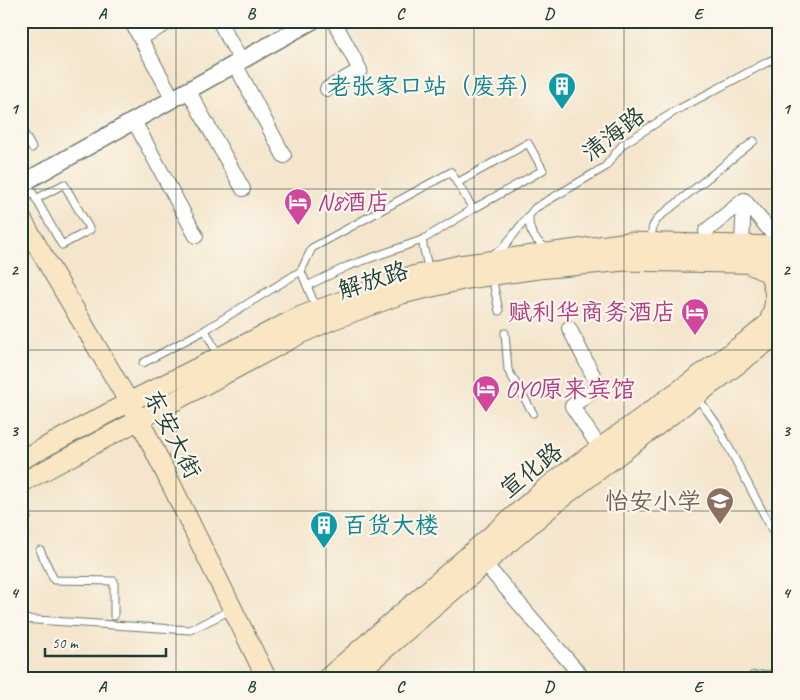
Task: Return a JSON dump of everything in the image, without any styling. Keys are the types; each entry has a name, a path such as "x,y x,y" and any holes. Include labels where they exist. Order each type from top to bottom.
{"main road":[{"name":"东安大街","path":"21,218 140,421 267,679"},
{"name":"解放路","path":"24,453 218,357 319,317 404,278 430,280 482,269 555,259 629,242 742,244 776,240"},
{"name":"解放路","path":"555,259 779,264"},
{"path":"748,263 769,273 776,298 774,309 775,324"},
{"name":"解放路","path":"21,483 300,334 319,317"},
{"name":"宣化路","path":"350,679 479,558 548,486 584,471 697,397 775,324"},
{"name":"宣化路","path":"584,471 600,448 752,337 775,324"},
{"name":"宣化路","path":"326,679 479,558"}],"street":[{"path":"131,21 173,99"},
{"path":"140,38 171,21"},
{"path":"219,21 284,156"},
{"path":"327,89 360,70 334,21"},
{"path":"24,182 310,22"},
{"path":"188,90 242,189"},
{"path":"134,121 196,236"},
{"path":"706,232 744,200"},
{"path":"744,200 776,240"},
{"path":"742,244 744,200"},
{"path":"569,328 599,387 572,406 600,448"},
{"path":"479,558 584,679"},
{"path":"754,679 779,677"}],"lane":[{"name":"清海路","path":"482,269 502,249 535,208 605,167 623,144 677,110 779,56"},
{"path":"21,128 32,148"},
{"path":"650,242 653,226 658,218 754,141"},
{"path":"307,286 348,266 422,240 543,170 528,143 457,183"},
{"path":"143,363 205,330 301,270 312,248 451,172 473,209"},
{"path":"24,182 62,245 90,230 64,184 36,199"},
{"path":"528,217 531,232 536,240 555,259"},
{"path":"422,240 430,280"},
{"path":"482,269 499,311"},
{"path":"301,270 319,317"},
{"path":"205,330 227,374"},
{"path":"505,333 508,370 533,413"},
{"path":"697,397 716,423 779,543"},
{"path":"21,506 27,518"},
{"path":"40,550 54,580 114,581 114,616"},
{"path":"21,619 190,630 232,609"}],"place":[{"name":"老张家口站（废弃）","path":"562,110"},
{"name":"N8酒店","path":"298,226"},
{"name":"赋利华商务酒店","path":"695,336"},
{"name":"OYO原来宾馆","path":"486,413"},
{"name":"怡安小学","path":"720,525"},
{"name":"百货大楼","path":"324,549"}]}
